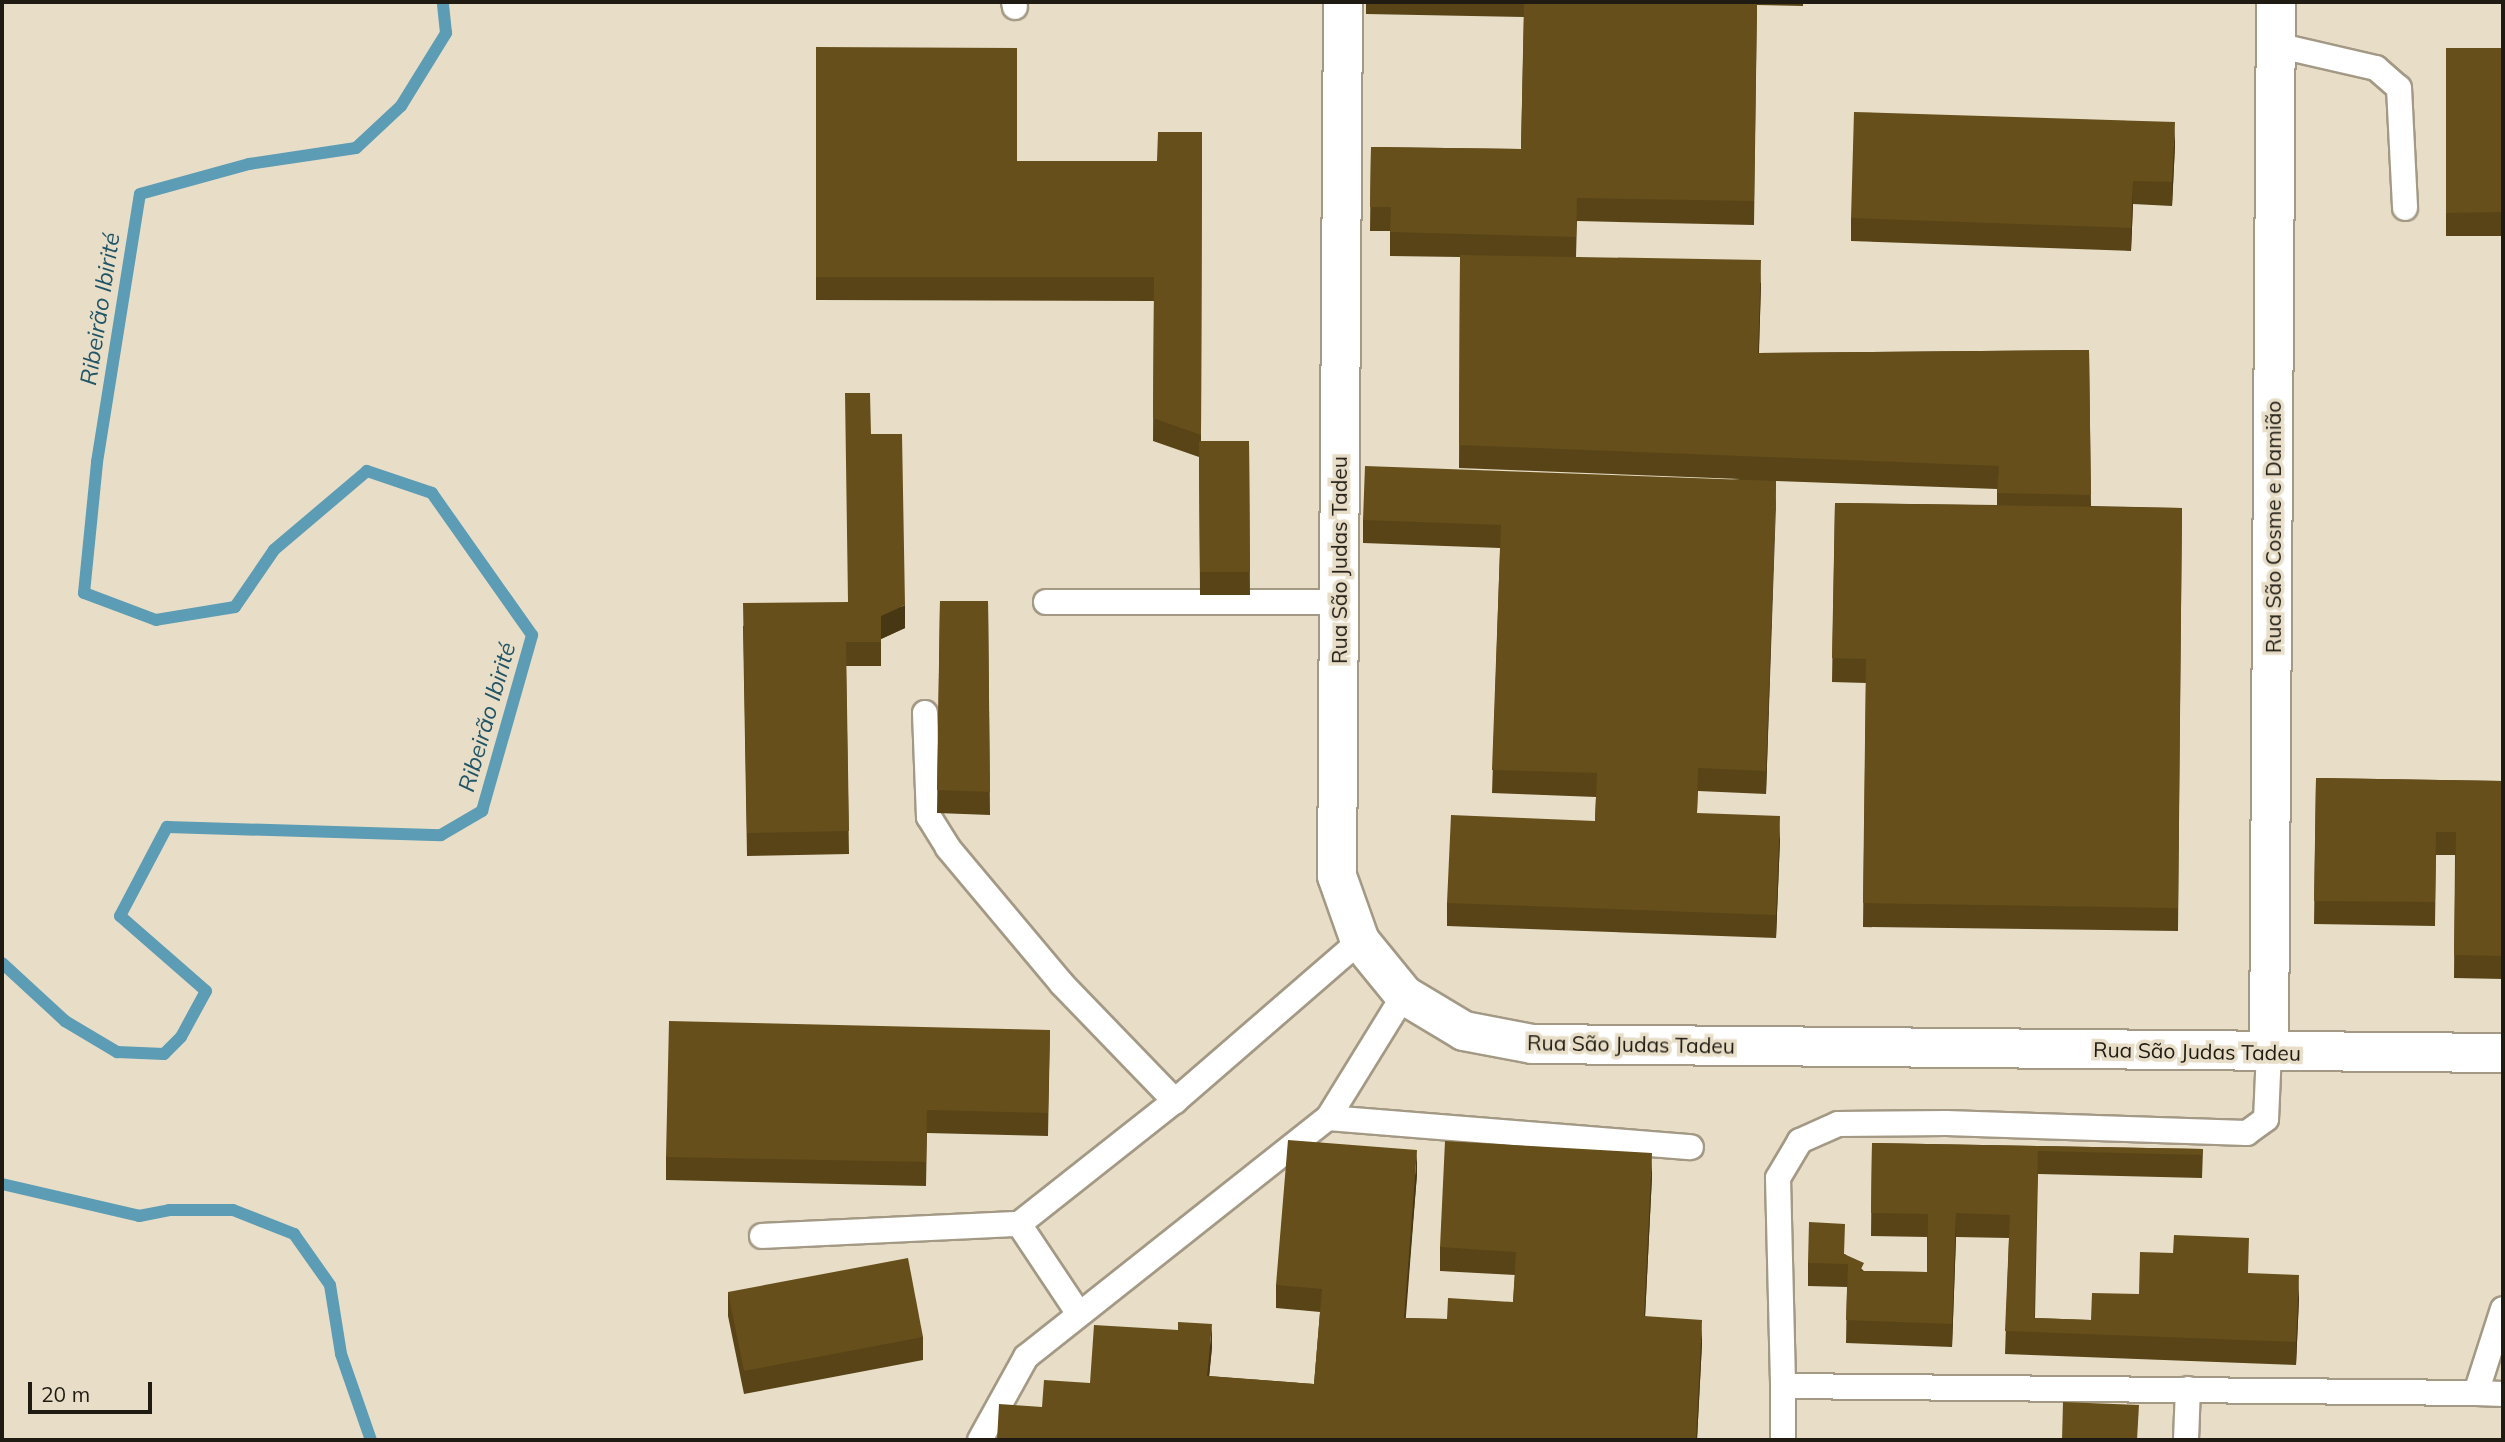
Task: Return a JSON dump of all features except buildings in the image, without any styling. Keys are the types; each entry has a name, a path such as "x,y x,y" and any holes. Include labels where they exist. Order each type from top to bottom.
{"street":[{"name":"Rua São Judas Tadeu","path":"1343,2 1337,876 1360,942 1404,995 1464,1031 1532,1044 2503,1054"},
{"name":"Rua São Cosme e Damião","path":"2269,1051 2276,2"}],"lane":[{"path":"2276,45 2376,68 2390,76 2399,88 2405,208"},
{"path":"1046,602 1339,602"},
{"path":"925,713 929,817 948,848 1062,984 1175,1101"},
{"path":"762,1236 1019,1224 1175,1101 1360,942"},
{"path":"981,1440 1026,1357 1328,1118 1404,995"},
{"path":"1783,1440 1778,1178 1800,1141 1838,1124 1946,1123 2247,1133 2266,1119 2269,1051"},
{"path":"1328,1118 1691,1147"},
{"path":"1019,1224 1079,1314"},
{"path":"2476,1393 2503,1309"},
{"path":"1783,1386 2503,1394"},
{"path":"2186,1440 2188,1389"}],"waterway":[{"name":"Ribeirão Ibirité","path":"2,963 65,1021 117,1052 164,1054 181,1037 206,991 120,916 167,827 441,835 482,811 532,635 432,493 367,471 274,550 235,607 156,620 84,593 97,462 140,194 249,164 356,148 401,106 446,33 443,2"},
{"name":"Ribeirão Ibirité","path":"2,1184 139,1216 169,1210 233,1210 294,1234 330,1285 341,1354 371,1440"}]}
